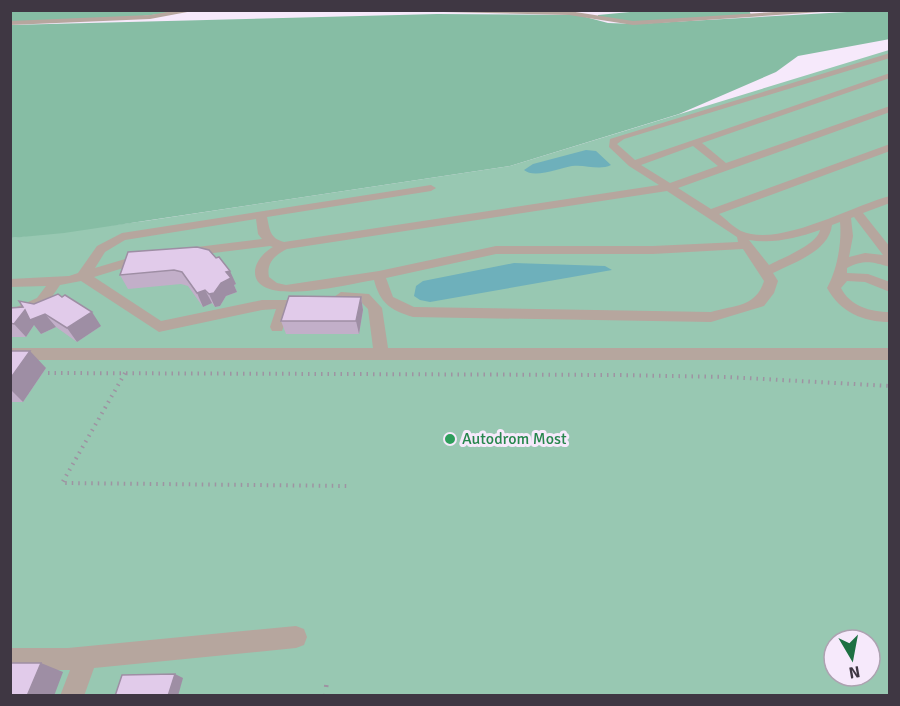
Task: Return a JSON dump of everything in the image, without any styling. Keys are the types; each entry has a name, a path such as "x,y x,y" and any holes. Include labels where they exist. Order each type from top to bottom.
{"street":[{"path":"10,23 150,17 195,10"},
{"path":"358,10 569,14 620,23 847,10"},
{"path":"375,308 394,306 413,312 438,314 711,317 759,303 771,281 738,234 710,213 633,164 616,151 612,145 613,141 890,55"},
{"path":"633,164 890,75"},
{"path":"181,253 270,242 284,246 669,187 890,109"},
{"path":"693,142 716,158 724,168"},
{"path":"710,213 890,147"},
{"path":"83,276 101,249 122,237 431,188"},
{"path":"738,234 765,239 800,232 890,199"},
{"path":"261,214 264,234 270,242"},
{"path":"850,214 890,256"},
{"path":"841,272 850,214"},
{"path":"766,272 816,245 825,235 828,222"},
{"path":"284,246 267,258 261,271 264,283 272,287 302,287 380,275 496,250 653,250 748,246"},
{"path":"10,283 55,282 83,276 136,259 159,256"},
{"path":"890,263 871,256 850,261 841,272 834,288 843,302 864,313 890,316"},
{"path":"841,272 890,288"},
{"path":"380,275 384,295 394,306"},
{"path":"83,276 159,327 262,306 304,301"},
{"path":"10,316 42,301 55,282"},
{"path":"324,299 364,297 375,308 381,354"},
{"path":"277,327 284,303"},
{"path":"10,354 890,354"},
{"path":"10,659 87,657 296,637"},
{"path":"72,696 87,657"}],"path":[{"path":"48,373 628,375 727,377 890,386"},
{"path":"125,373 62,483 350,486"},
{"path":"325,696 327,680"}],"green space":[{"path":"651,10 749,10 751,15 630,22 598,17 598,15"},
{"path":"883,10 889,12 890,39 798,56 776,72 679,114 510,166 64,233 11,238 10,25 437,14 578,15 608,23 636,24"},
{"path":"10,11 187,11 134,17 11,22"},
{"name":"Autodrom Most","path":"889,50 889,695 11,695 10,238 145,221 510,166"}],"water":[{"path":"586,150 596,151 611,165 606,167 572,166 540,173 524,170 533,164"},
{"path":"514,263 605,266 612,270 430,302 414,296 416,286 423,281"}],"building":[{"path":"197,247 209,250 216,258 219,257 230,271 226,272 231,278 221,283 214,293 209,294 205,290 197,293 182,272 174,270 120,275 128,252"},
{"path":"58,294 62,297 65,295 92,312 67,328 45,314 30,320 25,310 14,324 10,323 10,308 23,307 19,301 34,304"},
{"path":"289,296 361,297 356,321 281,321"},
{"path":"10,351 30,351 10,379"},
{"path":"10,663 41,663 27,696 10,696"},
{"path":"175,674 168,696 115,696 122,675"}],"place":[{"name":"Autodrom Most","path":"450,439"}]}
